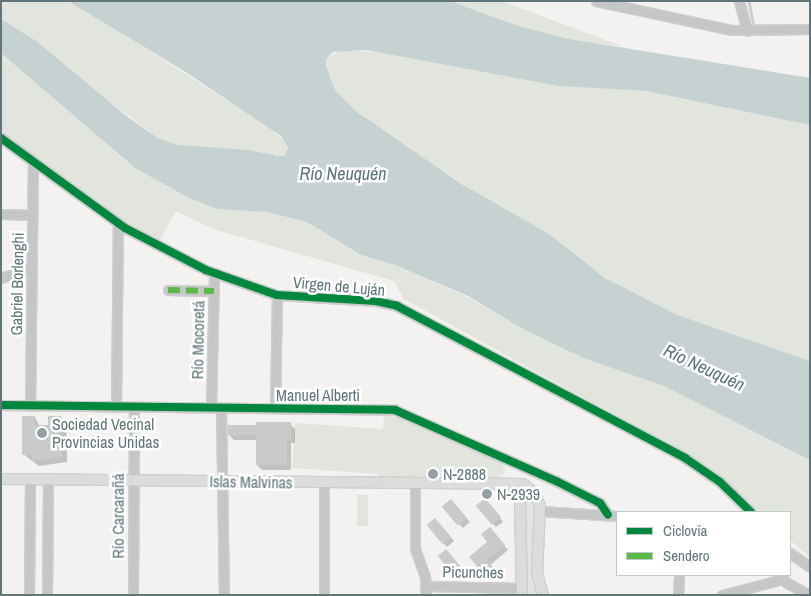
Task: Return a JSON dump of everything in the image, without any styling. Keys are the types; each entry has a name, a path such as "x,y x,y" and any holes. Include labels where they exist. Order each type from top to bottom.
{"main road":[{"name":"Islas Malvinas","path":"1,478 500,484 527,486 537,497 541,511"},
{"path":"500,484 513,488 520,500 521,591"},
{"path":"541,511 538,574 543,595"}],"street":[{"path":"596,1 747,31 810,29"},
{"path":"739,1 747,31"},
{"name":"Virgen de Luján","path":"1,138 118,224 214,274 277,295 376,301 397,306 685,458 720,482 750,511"},
{"name":"Gabriel Borlenghi","path":"30,406 33,163"},
{"path":"1,214 33,215"},
{"path":"116,407 118,224"},
{"path":"1,278 32,267"},
{"name":"Río Mocoretá","path":"214,274 216,408 223,482 224,595"},
{"path":"168,290 214,291"},
{"path":"275,408 277,295"},
{"name":"Manuel Alberti","path":"1,406 275,408 402,412 566,486 600,503 612,515"},
{"name":"Río Carcarañá","path":"133,595 134,407"},
{"path":"29,595 30,479"},
{"path":"47,595 48,479"},
{"path":"324,483 324,595"},
{"path":"415,484 415,549 426,590"},
{"path":"541,511 612,515"},
{"path":"791,554 810,567"},
{"path":"678,595 679,576"},
{"path":"722,595 781,577 810,595"},
{"name":"Picunches","path":"426,590 521,591"}],"shaded area":[{"path":"1,1 68,1 266,125 287,143 287,153 278,156 248,150 202,148 177,145 158,138 1,19"},
{"path":"450,1 502,1 624,47 569,39 518,26"},
{"path":"341,50 403,54 559,86 646,91 810,125 810,361 675,314 634,296 388,135 357,112 335,90 327,73 326,59"},
{"path":"1,53 63,103 123,159 168,187 218,209 267,212 307,222 361,255 395,265 468,297 523,329 583,358 664,386 810,460 810,558 791,541 791,511 759,511 706,465 404,299 394,281 213,229 176,211 159,242 136,229 1,131"},
{"path":"384,415 407,419 502,463 505,473 498,478 378,477 378,474 292,468 295,423 383,429"},
{"path":"519,488 535,501 534,577 538,595 525,595"},
{"path":"357,495 368,495 368,526 357,526"}],"water":[{"name":"Río Neuquén","path":"68,1 450,1 518,26 569,39 810,78 810,125 646,91 559,86 366,50 333,52 326,59 326,66 335,90 357,112 460,183 549,234 605,278 675,314 810,361 810,460 664,386 583,358 523,329 468,296 395,265 361,255 307,222 267,212 218,209 189,198 135,168 1,53 1,19 36,41 129,118 158,138 177,145 249,150 278,156 285,155 288,147 281,136 184,71"}],"building":[{"name":"Sociedad Vecinal Provincias Unidas","path":"22,416 35,416 35,425 48,425 48,416 61,416 62,457 32,461 32,455 22,455"},
{"path":"256,422 291,422 291,439 287,439 287,465 256,465 256,435 228,435 228,425 256,425"},
{"path":"485,498 501,517 492,525 476,506"},
{"path":"451,499 467,518 458,526 442,507"},
{"path":"435,518 451,537 443,544 427,525"},
{"path":"490,527 505,545 487,560 494,568 485,575 469,557 487,542 481,534"},
{"path":"446,549 462,568 454,575 438,556"}],"waterway":[{"path":"749,1 754,27"}],"marked path":[{"path":"168,290 214,291"}],"cycle path":[{"path":"1,138 125,228 206,270 277,295 376,301 397,306 685,458 720,482 750,511"},
{"path":"1,405 395,410 558,482 600,503 608,515"}],"place":[{"name":"Sociedad Vecinal Provincias Unidas","path":"42,433"},
{"name":"N-2888","path":"433,474"},
{"name":"N-2939","path":"487,494"}]}
